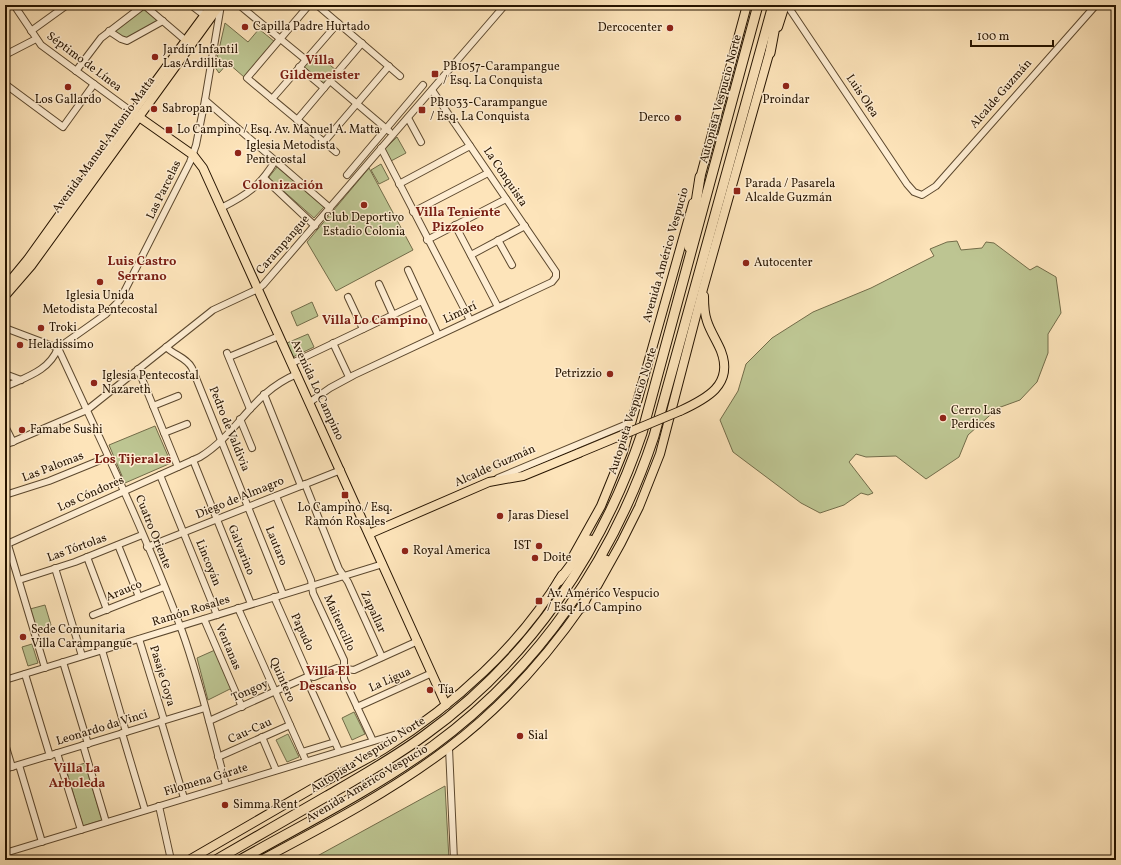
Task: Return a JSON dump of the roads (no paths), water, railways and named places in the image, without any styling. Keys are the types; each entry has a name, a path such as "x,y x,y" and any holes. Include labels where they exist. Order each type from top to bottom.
{"highway":[{"name":"Autopista Vespucio Norte","path":"216,860 403,750 434,728 477,692 514,655 552,610 588,555 615,502 630,468 646,419 686,276 758,5"},
{"name":"Autopista Vespucio Norte","path":"240,860 402,767 445,736 484,704 524,664 562,617 598,562 628,504 646,458 665,399 772,5"},
{"path":"770,52 779,5"},
{"path":"686,276 690,235 700,177"},
{"path":"558,581 591,539 615,502"},
{"path":"581,608 614,543 628,504"}],"main road":[{"name":"Avenida Manuel Antonio Matta","path":"5,296 31,266 185,40 212,5"},
{"name":"Avenida Manuel Antonio Matta","path":"5,287 28,259 135,114 220,5"},
{"name":"Avenida Américo Vespucio","path":"189,860 316,786 372,756 414,729 446,705 483,672 511,643 530,620 558,581 601,506 620,461 747,5"},
{"name":"Avenida Américo Vespucio","path":"262,860 395,784 449,748 497,706 528,675 559,638 600,580 639,507 654,470 668,427 703,289 770,52 786,5"},
{"name":"Avenida Lo Campino","path":"135,114 193,155 203,168 341,470 446,705"},
{"path":"489,482 523,476 680,411 710,395 719,385 724,373 722,353 706,320 703,289"},
{"name":"Alcalde Guzmán","path":"369,534 489,482"}],"street":[{"name":"Séptimo de Línea","path":"14,5 36,39 45,48 135,114"},
{"path":"31,31 67,5"},
{"path":"76,71 98,41 144,5 185,40"},
{"path":"191,5 204,15"},
{"name":"Las Parcelas","path":"58,348 106,314 120,300 193,155 205,100 220,5"},
{"path":"239,5 306,60"},
{"path":"309,5 247,78 336,152"},
{"path":"317,5 400,76"},
{"name":"Carampangue","path":"5,445 87,410 217,307 258,289 505,5"},
{"name":"Luis Olea","path":"786,5 907,184 914,192 922,195"},
{"name":"Alcalde Guzmán","path":"922,195 936,186 1096,5"},
{"path":"110,31 121,40 127,41 135,38 163,21"},
{"path":"272,99 338,23"},
{"path":"5,55 36,39"},
{"path":"297,120 362,43"},
{"path":"324,142 390,66"},
{"path":"299,68 324,88"},
{"path":"330,81 394,134"},
{"path":"5,84 63,127 94,84"},
{"path":"346,175 423,84"},
{"name":"La Conquista","path":"432,90 556,272 556,277"},
{"path":"205,100 330,208"},
{"path":"408,118 421,142"},
{"path":"399,184 470,146"},
{"path":"381,148 412,212 470,320"},
{"path":"221,208 238,200 264,178 275,161"},
{"path":"412,212 488,173"},
{"path":"264,178 314,226"},
{"path":"427,240 506,199"},
{"path":"455,225 498,307"},
{"path":"471,255 525,226"},
{"path":"498,240 512,265"},
{"path":"408,270 438,335"},
{"name":"Limarí","path":"310,402 349,378 552,282 556,277"},
{"path":"379,284 393,315"},
{"path":"348,297 363,329"},
{"path":"292,363 422,301"},
{"path":"5,328 58,348 53,358 46,366 5,387"},
{"path":"250,409 228,356 279,336"},
{"path":"333,343 349,378"},
{"name":"Pedro de Valdivia","path":"166,347 191,365 248,507"},
{"name":"Cuatro Oriente","path":"58,348 124,491 180,626 209,721 226,785"},
{"path":"138,369 178,467"},
{"path":"5,374 21,380"},
{"name":"Los Cóndores","path":"6,544 178,467 212,449 264,394 279,382 297,374"},
{"name":"Zapallar","path":"264,394 339,569 382,657"},
{"path":"153,406 178,396"},
{"path":"240,419 252,448"},
{"name":"Alcalde Guzmán","path":"489,482 589,438 632,422"},
{"path":"164,433 187,424"},
{"path":"5,426 12,442"},
{"name":"Las Palomas","path":"5,495 49,481 108,457"},
{"name":"Galvarino","path":"193,460 251,604"},
{"name":"Diego de Almagro","path":"147,548 341,470"},
{"name":"Lincoyán","path":"160,475 217,615"},
{"name":"Maitencillo","path":"276,496 312,585 313,593 344,660 344,679 373,741"},
{"name":"Lautaro","path":"248,507 283,594"},
{"path":"5,535 6,544 19,580 45,668"},
{"name":"Las Tórtolas","path":"19,580 87,557 142,535"},
{"path":"118,545 139,597"},
{"path":"87,557 107,610"},
{"name":"Ramón Rosales","path":"5,680 383,564"},
{"path":"55,568 82,656"},
{"name":"Arauco","path":"93,615 164,587"},
{"name":"Papudo","path":"274,597 339,751"},
{"name":"Quintero","path":"238,608 306,761"},
{"name":"Ventanas","path":"204,619 242,707"},
{"name":"Pasaje Goya","path":"139,638 184,798"},
{"name":"Tongoy","path":"209,721 307,677 314,677 335,669 354,670 418,642"},
{"path":"102,650 145,810"},
{"path":"63,662 106,822"},
{"path":"25,674 50,756"},
{"name":"La Ligua","path":"357,707 432,674"},
{"name":"Leonardo da Vinci","path":"5,770 205,708"},
{"name":"Cau-Cau","path":"218,757 290,725"},
{"name":"Filomena Gárate","path":"5,853 414,729"},
{"path":"262,737 276,770"},
{"path":"302,752 335,742"},
{"path":"5,744 12,767"},
{"path":"449,748 454,860"},
{"path":"57,753 81,830"},
{"path":"19,765 42,842"},
{"path":"159,806 171,860"}],"place":[{"name":"Capilla Padre Hurtado","path":"245,27"},
{"name":"Dercocenter","path":"670,28"},
{"name":"Jardín Infantil Las Ardillitas","path":"155,57"},
{"name":"PB1057-Carampangue / Esq. La Conquista","path":"435,74"},
{"name":"Proindar","path":"786,86"},
{"name":"Los Gallardo","path":"68,87"},
{"name":"Sabropan","path":"154,109"},
{"name":"PB1033-Carampangue / Esq. La Conquista","path":"422,110"},
{"name":"Derco","path":"678,118"},
{"name":"Lo Campino / Esq. Av. Manuel A. Matta","path":"169,130"},
{"name":"Iglesia Metodista Pentecostal","path":"238,153"},
{"name":"Parada / Pasarela Alcalde Guzmán","path":"737,191"},
{"name":"Club Deportivo Estadio Colonia","path":"364,205"},
{"name":"Autocenter","path":"746,263"},
{"name":"Iglesia Unida Metodista Pentecostal","path":"100,282"},
{"name":"Troki","path":"41,328"},
{"name":"Heladissimo","path":"20,345"},
{"name":"Petrizzio","path":"610,374"},
{"name":"Iglesia Pentecostal Nazareth","path":"94,383"},
{"name":"Cerro Las Perdices","path":"943,418"},
{"name":"Famabe Sushi","path":"22,430"},
{"name":"Lo Campino / Esq. Ramón Rosales","path":"345,495"},
{"name":"Jaras Diesel","path":"500,516"},
{"name":"IST","path":"539,546"},
{"name":"Royal America","path":"405,551"},
{"name":"Doite","path":"535,558"},
{"name":"Av. Américo Vespucio / Esq. Lo Campino","path":"539,601"},
{"name":"Sede Comunitaria Villa Carampangue","path":"23,637"},
{"name":"Tía","path":"430,690"},
{"name":"Sial","path":"520,736"},
{"name":"Simma Rent","path":"225,805"}],"district":[{"name":"Villa Gildemeister","path":"320,68"},
{"name":"Colonización","path":"283,186"},
{"name":"Villa Teniente Pizzoleo","path":"458,220"},
{"name":"Luis Castro Serrano","path":"142,270"},
{"name":"Villa Lo Campino","path":"375,321"},
{"name":"Los Tijerales","path":"133,460"},
{"name":"Villa El Descanso","path":"328,680"},
{"name":"Villa La Arboleda","path":"77,776"}]}
